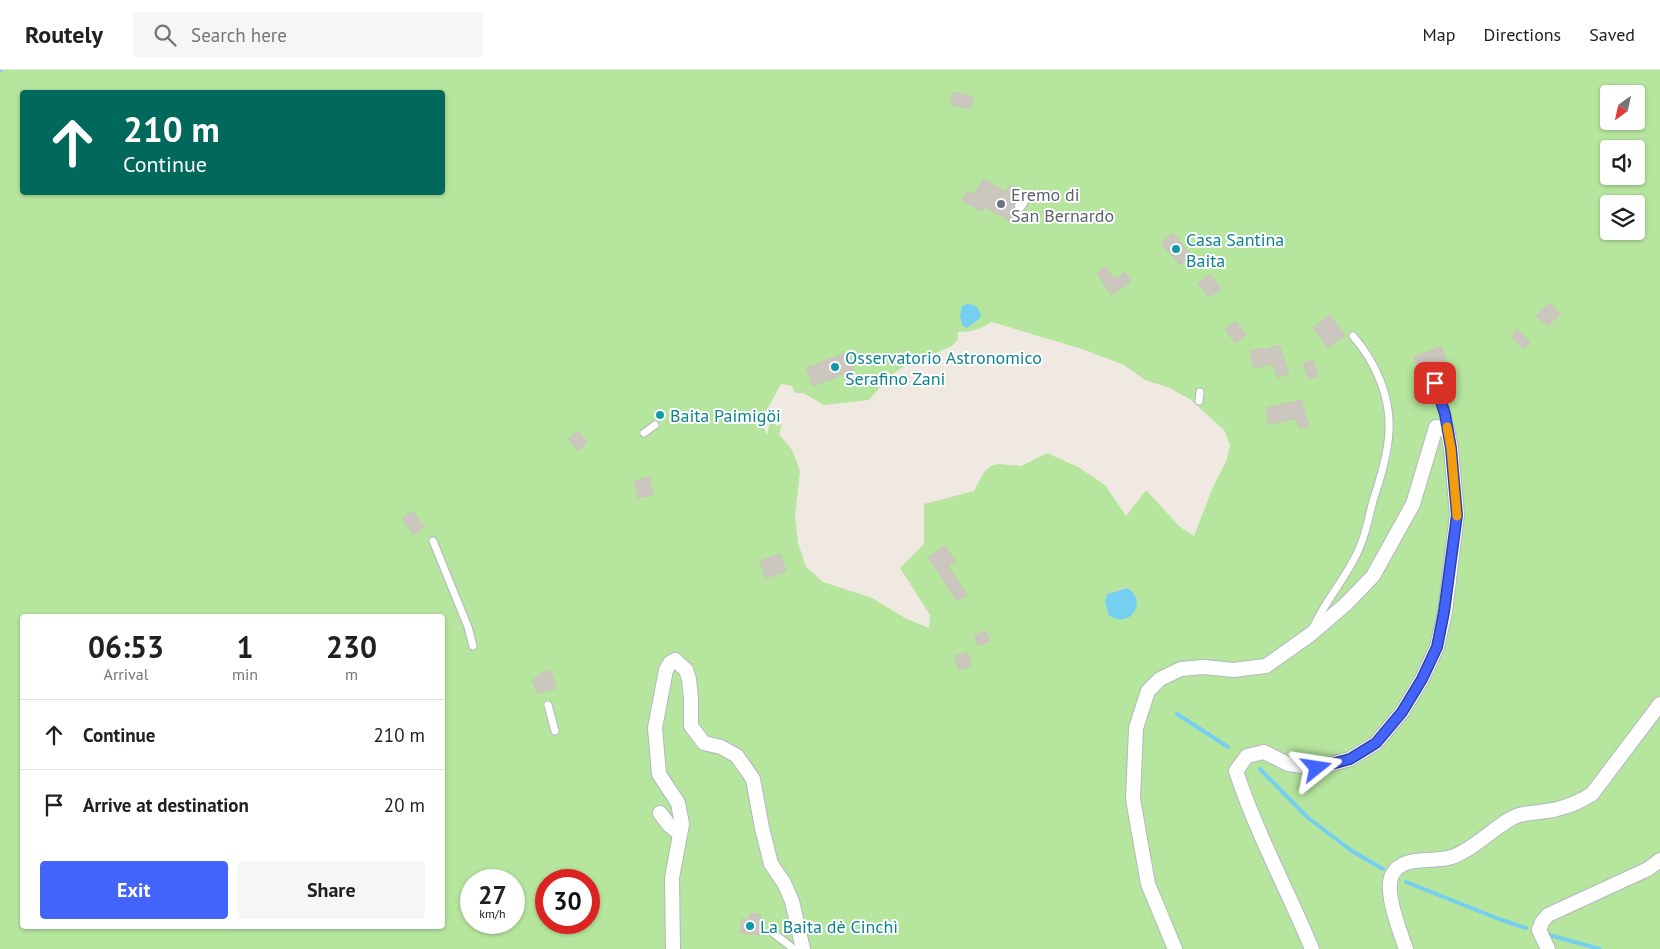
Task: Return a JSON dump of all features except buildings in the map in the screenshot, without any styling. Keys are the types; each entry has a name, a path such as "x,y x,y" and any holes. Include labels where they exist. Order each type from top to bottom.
{"street":[{"path":"1175,949 1148,884 1133,799 1136,728 1148,691 1160,678 1181,669 1204,667 1233,670 1266,666 1310,634 1346,604 1373,576 1413,504 1436,427 1447,429 1451,448 1457,515 1444,612 1437,647 1422,679 1402,712 1376,743 1350,759 1317,768 1288,764 1264,752 1247,756 1236,771 1248,809 1312,949"},
{"path":"673,949 672,878 682,824 678,803 659,774 656,728 666,670 670,663 675,660 686,670 689,679 691,726 704,743 737,756 753,779 771,864 784,883 792,901 804,949"},
{"path":"1406,949 1394,909 1390,886 1395,871 1400,866 1421,860 1451,857 1514,817 1576,804 1592,794 1660,704"},
{"path":"660,813 669,825 680,834"},
{"path":"1548,949 1538,930 1548,915 1648,868 1660,860"}],"lane":[{"path":"1310,634 1329,598 1355,559 1376,492 1388,439 1388,420 1382,384 1362,346 1353,336"},
{"path":"1435,383 1445,414 1447,429"},
{"path":"1199,401 1200,392"},
{"path":"644,434 654,425"},
{"path":"433,541 468,627 473,646"},
{"path":"548,705 555,731"},
{"path":"773,933 794,949"}],"green space":[{"path":"0,70 1660,70 1660,949 0,949","holes":["992,322 1082,349 1124,365 1145,380 1170,388 1191,400 1224,430 1230,445 1227,459 1213,487 1194,536 1180,527 1146,490 1126,516 1105,485 1078,467 1047,453 1021,466 999,464 991,466 984,472 974,491 924,504 924,544 900,568 930,615 929,628 905,618 872,598 823,582 806,567 798,543 795,516 800,471 792,450 779,434 782,424 777,426 770,421 767,435 761,420 781,384 792,386 795,393 803,393 824,405 869,400 891,375 901,368 952,346 958,339 958,332 972,331","1127,588 1131,590 1108,614 1105,602 1112,592"]}],"water":[{"path":"967,304 977,307 981,317 967,328 962,325 960,316 962,306"},
{"path":"1127,588 1134,594 1137,600 1134,613 1123,619 1116,619 1108,614 1105,602 1107,594"}],"waterway":[{"path":"1177,714 1228,747"},
{"path":"1260,769 1307,817 1352,851 1383,869"},
{"path":"1406,882 1526,928"},
{"path":"1549,935 1600,949"}],"tunnel":[{"path":"1011,222 1020,206"}],"slow traffic":[{"path":"1447,427 1454,471 1457,516"}],"place":[{"name":"Eremo di San Bernardo","path":"1001,204"},
{"name":"Casa Santina Baita","path":"1176,249"},
{"name":"Osservatorio Astronomico Serafino Zani","path":"835,367"},
{"name":"Baita Paimigöi","path":"660,415"},
{"name":"La Baita dè Cinchì","path":"750,926"}],"route":[{"path":"1317,768 1350,759 1376,743 1402,712 1422,679 1437,647 1444,612 1457,515 1451,448 1445,414 1435,383"}]}
